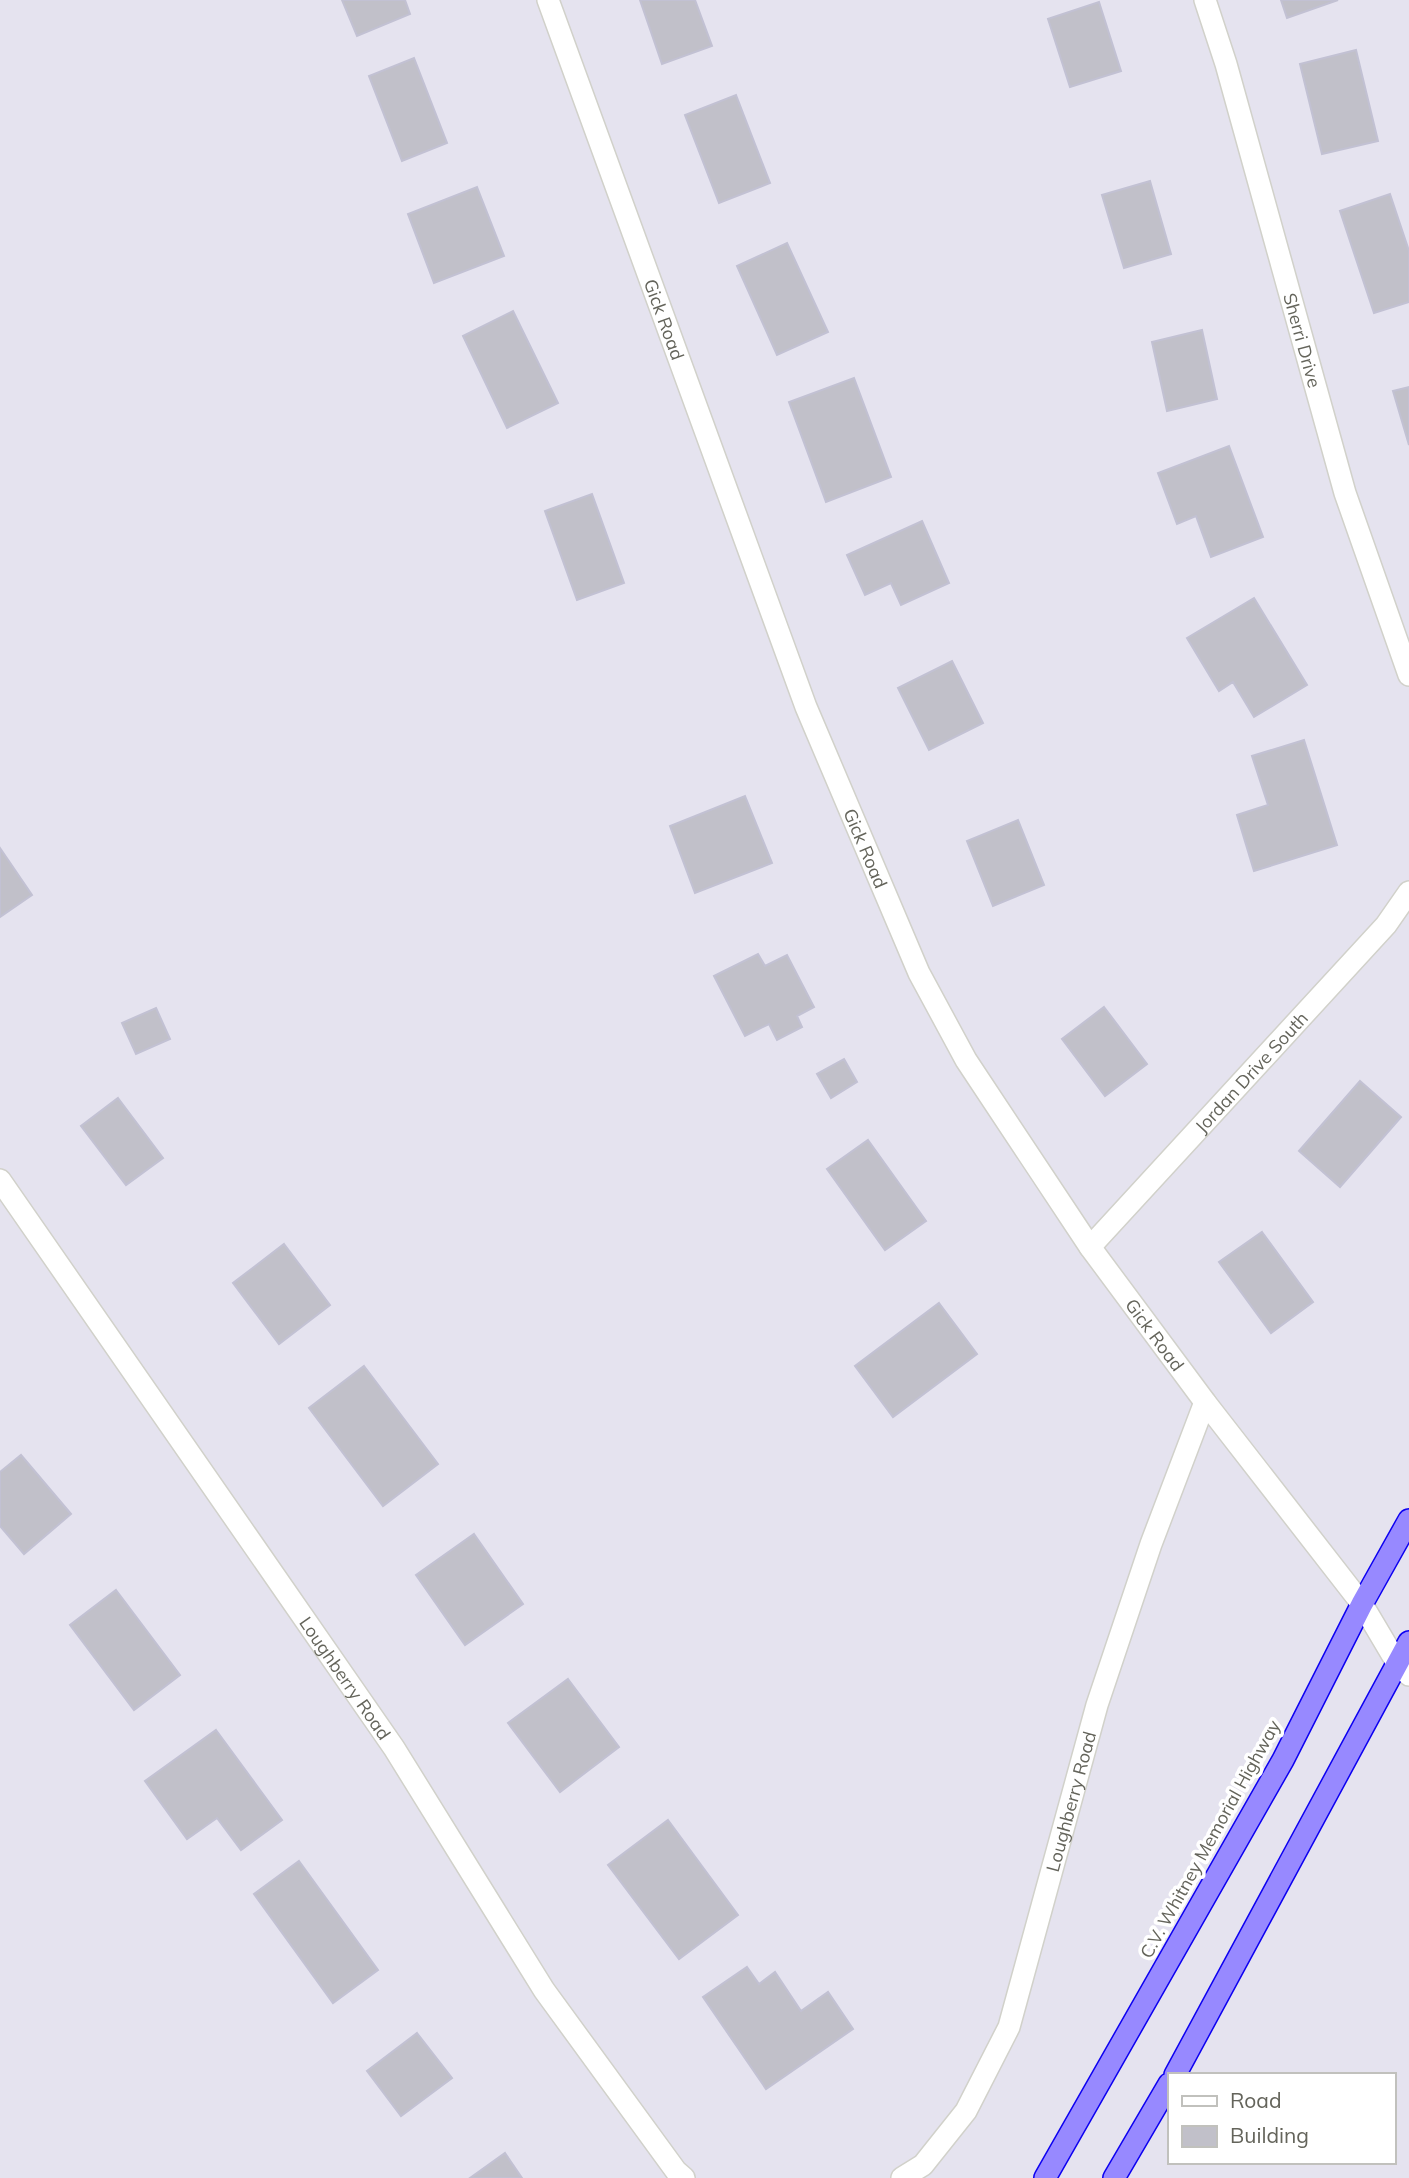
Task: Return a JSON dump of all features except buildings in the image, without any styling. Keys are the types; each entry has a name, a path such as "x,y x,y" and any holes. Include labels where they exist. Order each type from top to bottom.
{"highway":[{"name":"C.V. Whitney Memorial Highway","path":"1045,2178 1283,1760 1362,1604 1409,1520"},
{"path":"1176,2073 1403,1669 1409,1642"},
{"path":"1114,2178 1168,2086"}],"street":[{"name":"Gick Road","path":"548,0 806,707 919,973 966,1060 1090,1247 1205,1402 1362,1604 1403,1669"},
{"name":"Sherri Drive","path":"1205,0 1226,64 1345,493 1409,675"},
{"name":"Jordan Drive South","path":"1090,1247 1376,936 1409,892"},
{"name":"Loughberry Road","path":"0,1180 394,1748 544,1990 676,2171 684,2178"},
{"name":"Loughberry Road","path":"902,2178 923,2165 966,2111 1010,2027 1097,1704 1151,1544 1205,1402"}]}
